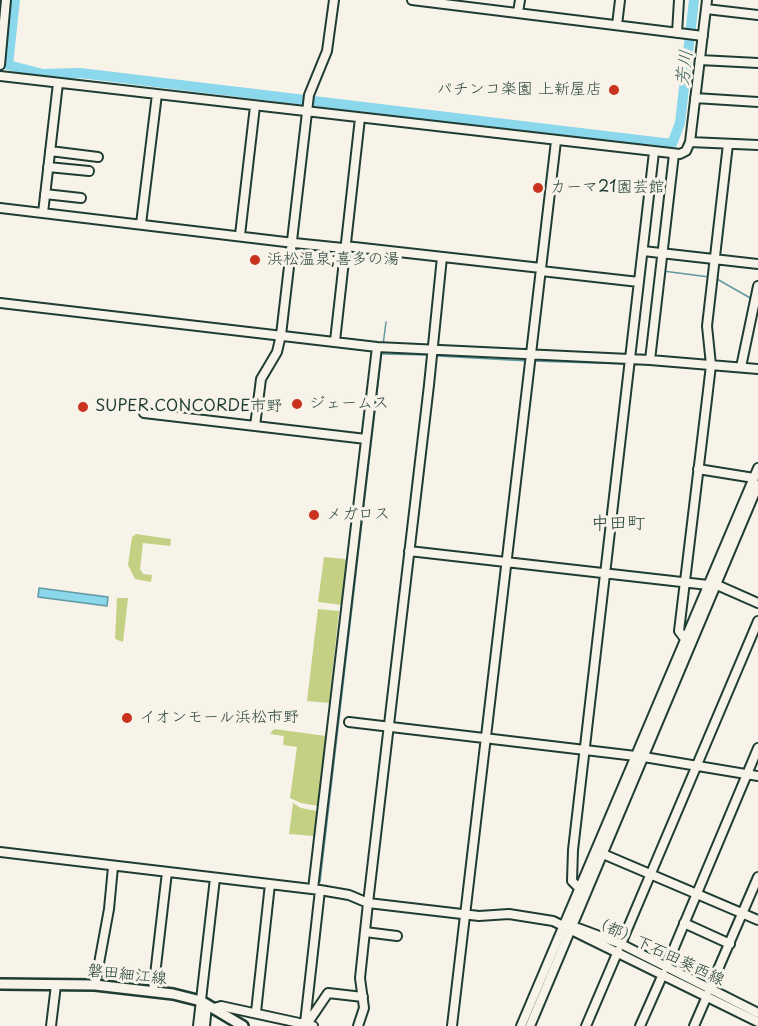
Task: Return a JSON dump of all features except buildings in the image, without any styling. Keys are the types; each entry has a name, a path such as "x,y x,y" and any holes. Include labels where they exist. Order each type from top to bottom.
{"main road":[{"name":"磐田細江線","path":"0,984 95,985 153,992 208,1005 243,1026"}],"street":[{"path":"0,65 6,0"},
{"path":"255,426 261,379 277,352 281,335 309,95 327,51 334,0"},
{"path":"412,0 701,36"},
{"path":"518,12 520,0"},
{"path":"617,26 620,0"},
{"path":"679,0 679,33"},
{"path":"0,76 556,141 674,154 684,153 690,142 707,0"},
{"path":"706,9 758,15"},
{"path":"700,60 758,63"},
{"path":"43,213 58,82"},
{"path":"141,224 157,94"},
{"path":"695,98 758,102"},
{"path":"240,236 255,106"},
{"path":"335,341 360,118"},
{"path":"452,1026 556,141"},
{"path":"690,142 758,145"},
{"path":"685,639 679,631 711,365 707,326 728,144"},
{"path":"50,151 98,157"},
{"path":"579,888 572,881 571,869 654,152"},
{"path":"650,360 674,154"},
{"path":"48,167 89,171"},
{"path":"45,194 81,198"},
{"path":"0,208 343,248 345,246 442,257 639,282"},
{"path":"643,251 758,264"},
{"path":"358,1026 364,1008 360,978 442,257"},
{"path":"741,367 758,286"},
{"path":"0,303 368,345 377,351 432,350 630,359 758,369"},
{"path":"308,1025 317,890 377,351"},
{"path":"144,413 366,439"},
{"path":"521,1026 579,888 640,757 756,482 758,468"},
{"path":"698,469 756,482"},
{"path":"409,551 712,585 758,603"},
{"path":"530,1026 603,854 685,639 712,585"},
{"path":"586,1026 758,621"},
{"path":"349,723 640,757 758,776"},
{"path":"640,1026 758,748"},
{"name":"（都）下石田葵西線","path":"0,852 317,890 354,897 368,903 466,915 509,914 553,921 572,930 578,928 755,1016"},
{"path":"603,854 758,920"},
{"path":"95,985 109,909 112,867"},
{"path":"153,992 167,872"},
{"path":"694,1026 758,877"},
{"path":"205,1026 215,878"},
{"path":"256,1012 270,884"},
{"path":"684,923 730,944"},
{"path":"365,932 397,936"},
{"path":"51,1026 56,985"},
{"path":"308,1025 328,993 363,997"},
{"path":"208,1005 256,1012 281,1022 308,1025"},
{"path":"198,1026 208,1005"}],"green space":[{"path":"136,534 171,539 170,546 143,543 140,569 143,574 152,575 151,582 135,579 128,565 132,537"},
{"path":"324,557 345,559 347,563 342,605 318,602"},
{"path":"117,598 128,598 123,642 115,639"},
{"path":"318,609 339,611 329,703 307,701"},
{"path":"274,729 326,736 318,806 290,798 297,747 283,745 284,736 270,734"},
{"path":"293,803 301,808 317,811 314,836 289,834"}],"water":[{"path":"39,588 108,597 107,606 38,597"}],"waterway":[{"name":"芳川","path":"15,0 8,65 43,74 80,73 672,144 680,123 694,0"},
{"path":"663,271 709,277"},
{"path":"717,279 752,299"},
{"path":"383,345 386,322"},
{"path":"320,882 382,350"},
{"path":"383,354 429,355"},
{"path":"437,356 528,361"},
{"path":"532,361 627,364"},
{"path":"631,364 652,363"},
{"path":"216,906 218,890"}],"place":[{"name":"パチンコ楽園 上新屋店","path":"614,90"},
{"name":"カーマ21園芸館","path":"538,188"},
{"name":"浜松温泉;喜多の湯","path":"255,260"},
{"name":"ジェームス","path":"297,404"},
{"name":"SUPER CONCORDE市野","path":"83,407"},
{"name":"メガロス","path":"314,515"},
{"name":"イオンモール浜松市野","path":"127,718"}],"district":[{"name":"中田町","path":"618,524"}]}
